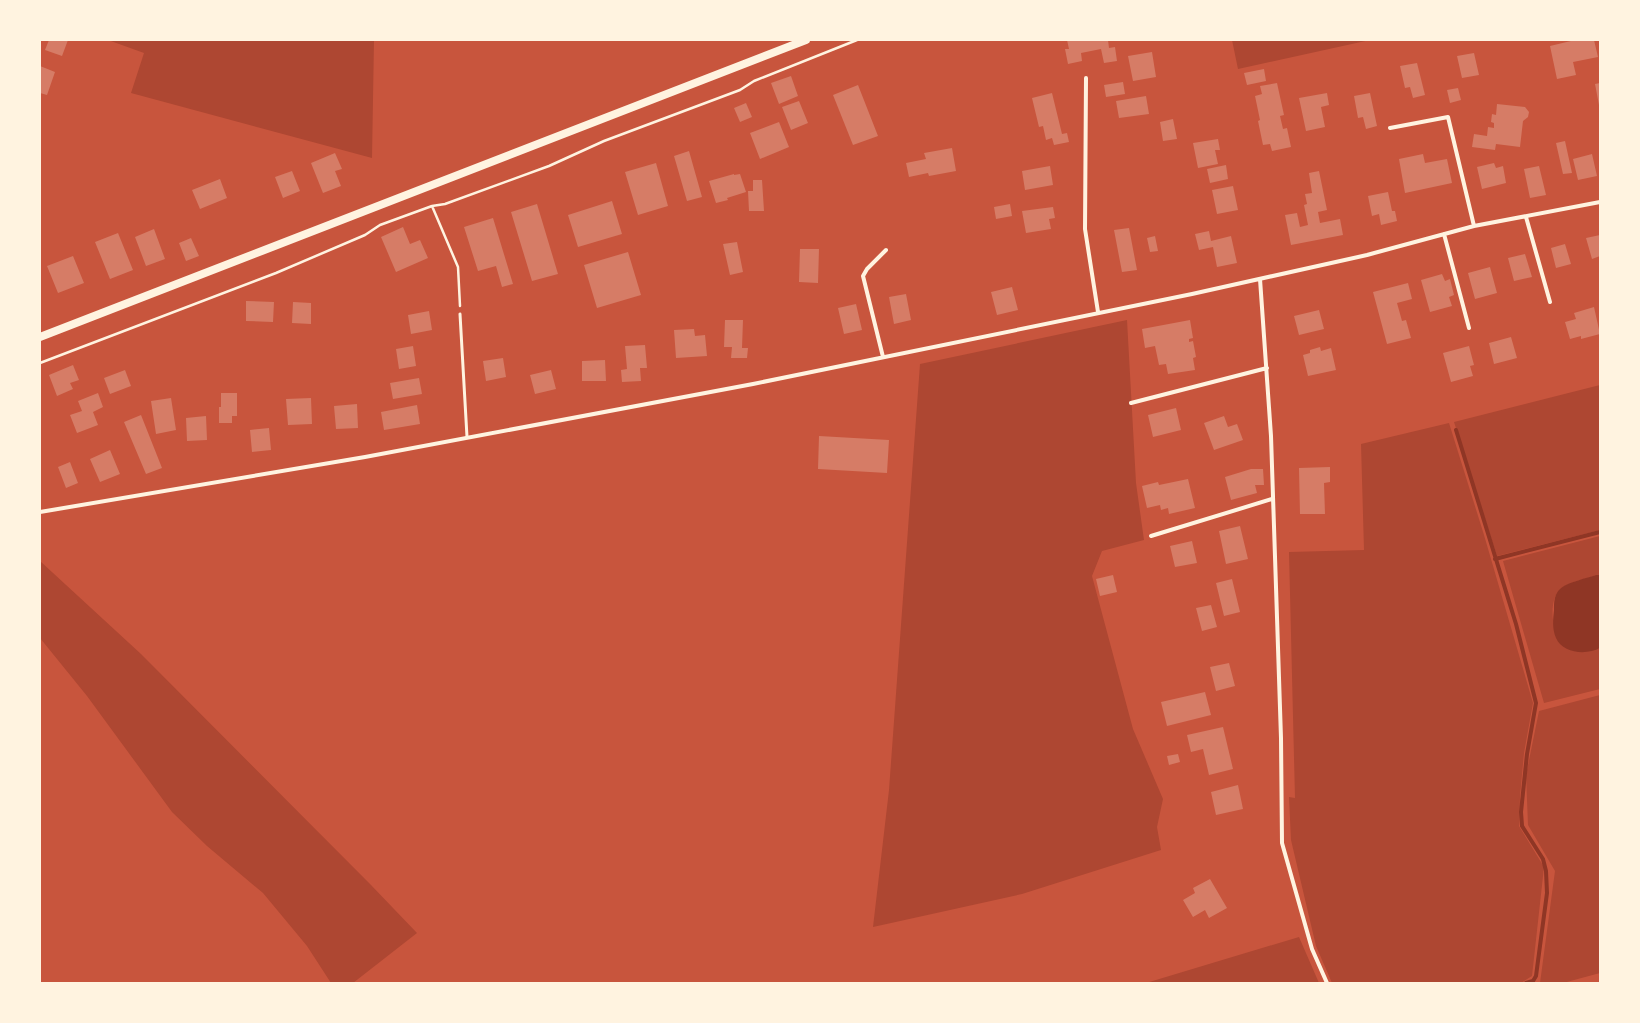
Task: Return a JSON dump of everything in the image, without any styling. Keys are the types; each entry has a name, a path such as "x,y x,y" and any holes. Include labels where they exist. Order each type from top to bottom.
{"main road":[{"path":"40,336 806,40"}],"street":[{"path":"1086,78 1085,229 1098,312"},
{"path":"1390,128 1448,117 1474,226"},
{"path":"40,512 365,457 753,384 1260,279 1367,255 1474,226 1600,202"},
{"path":"1526,217 1550,302"},
{"path":"1444,234 1469,328"},
{"path":"883,357 863,276 867,268 886,250"},
{"path":"1260,279 1271,436 1282,843 1312,949 1327,983"},
{"path":"1132,403 1267,368"},
{"path":"1151,536 1272,498"}],"lane":[{"path":"460,314 467,437"}],"path":[{"path":"40,363 276,273 365,234 380,225 432,206 445,204 549,166 604,141 740,90 754,81 858,40"},
{"path":"432,206 458,267 460,314"}],"shaded area":[{"path":"108,40 374,40 372,158 131,93 144,53"},
{"path":"1232,40 1370,40 1238,69"},
{"path":"1127,320 1136,483 1144,540 1102,551 1092,576 1133,729 1163,799 1157,827 1161,850 1022,894 873,927 889,790 920,364"},
{"path":"1600,385 1600,530 1497,556 1454,422"},
{"path":"1449,423 1484,535 1533,703 1524,753 1519,826 1544,867 1532,976 1521,983 1332,983 1316,946 1291,840 1289,797 1295,798 1289,552 1364,550 1361,444"},
{"path":"1600,536 1600,575 1567,585 1558,592 1553,606 1553,623 1561,645 1597,649 1600,648 1600,689 1544,703 1503,561"},
{"path":"40,561 141,654 417,933 353,983 331,983 307,946 263,893 207,846 172,812 87,696 40,638"},
{"path":"1600,575 1600,648 1589,652 1576,652 1564,647 1556,638 1553,628 1554,601 1559,590 1564,586"},
{"path":"1600,695 1600,973 1563,983 1540,983 1555,871 1528,825 1526,775 1539,711"},
{"path":"1299,937 1319,983 1146,983"}],"building":[{"path":"49,40 68,40 62,56 45,50"},
{"path":"1067,40 1108,40 1109,48 1115,47 1117,61 1104,63 1101,49 1081,53 1082,61 1068,64 1065,49 1069,49"},
{"path":"1575,40 1594,40 1598,57 1573,62 1576,75 1557,79 1550,46"},
{"path":"1152,52 1156,77 1133,81 1128,56"},
{"path":"1474,53 1479,75 1462,78 1457,56"},
{"path":"1417,63 1425,95 1413,98 1410,87 1405,88 1400,66"},
{"path":"40,66 55,72 47,95 40,93"},
{"path":"1264,69 1266,81 1247,85 1244,73"},
{"path":"791,76 798,96 779,104 771,83"},
{"path":"1123,82 1125,94 1106,97 1104,85"},
{"path":"1277,83 1284,115 1280,116 1283,129 1287,128 1291,147 1272,151 1270,144 1263,145 1255,96 1262,94 1260,86"},
{"path":"1600,83 1600,105 1599,105 1595,84"},
{"path":"858,85 878,136 853,145 833,95"},
{"path":"1458,88 1461,100 1450,103 1447,90"},
{"path":"1052,93 1062,134 1067,133 1069,142 1054,145 1052,138 1046,140 1043,126 1039,127 1032,98"},
{"path":"1327,93 1329,105 1321,107 1325,127 1306,131 1299,98"},
{"path":"1370,93 1377,126 1366,129 1363,117 1358,118 1354,96"},
{"path":"1146,96 1149,114 1119,118 1116,101"},
{"path":"799,101 808,123 791,130 782,107"},
{"path":"746,103 752,117 740,122 734,108"},
{"path":"1497,104 1525,107 1529,112 1528,117 1523,121 1520,147 1496,144 1495,150 1472,147 1474,134 1487,136 1488,127 1494,128 1494,123 1491,122 1492,114 1496,115"},
{"path":"1173,119 1177,139 1163,141 1160,122"},
{"path":"779,122 789,147 760,159 750,133"},
{"path":"1218,139 1220,150 1215,150 1218,164 1198,168 1193,143"},
{"path":"1565,141 1572,173 1563,174 1556,143"},
{"path":"952,148 956,171 929,176 928,173 909,177 906,163 926,159 924,153"},
{"path":"689,151 702,197 687,201 674,156"},
{"path":"335,153 342,169 335,171 341,186 323,193 311,163"},
{"path":"1423,154 1425,163 1447,159 1452,183 1405,193 1399,159"},
{"path":"1592,154 1597,176 1578,180 1573,159"},
{"path":"656,163 668,206 638,215 625,172"},
{"path":"1494,163 1496,168 1503,166 1506,183 1482,189 1477,167"},
{"path":"1226,165 1228,179 1210,183 1207,169"},
{"path":"1050,166 1053,185 1025,190 1022,171"},
{"path":"1539,166 1546,195 1530,198 1524,169"},
{"path":"292,171 300,191 283,198 275,177"},
{"path":"1319,171 1327,210 1318,212 1320,223 1340,219 1343,235 1291,245 1285,215 1297,213 1300,227 1308,225 1304,205 1307,204 1305,194 1312,193 1309,173"},
{"path":"734,174 740,174 746,192 727,198 728,200 716,203 709,181"},
{"path":"220,179 227,198 200,209 192,190"},
{"path":"753,180 762,180 764,211 749,211 748,191 753,191"},
{"path":"1233,186 1238,210 1217,214 1212,190"},
{"path":"1388,192 1392,211 1395,211 1397,221 1381,225 1379,214 1372,216 1368,196"},
{"path":"612,201 622,234 578,247 568,215"},
{"path":"537,204 558,274 532,281 511,212"},
{"path":"1010,204 1012,216 996,219 994,207"},
{"path":"1053,207 1055,218 1049,219 1051,229 1026,233 1022,211"},
{"path":"493,218 513,284 502,287 496,266 478,271 464,227"},
{"path":"403,227 410,244 420,240 428,258 396,272 381,237"},
{"path":"1129,228 1137,270 1122,272 1114,230"},
{"path":"154,229 165,259 146,266 135,237"},
{"path":"1209,231 1211,241 1231,236 1237,263 1217,267 1213,247 1199,250 1195,234"},
{"path":"118,233 133,270 110,279 95,242"},
{"path":"1600,235 1600,256 1592,259 1586,238"},
{"path":"1155,236 1158,251 1150,252 1147,238"},
{"path":"191,238 199,256 186,261 179,243"},
{"path":"737,242 743,272 730,275 723,244"},
{"path":"1565,244 1571,264 1556,268 1551,248"},
{"path":"800,249 819,249 818,283 799,282"},
{"path":"628,252 641,295 597,308 584,265"},
{"path":"1525,254 1532,277 1514,281 1508,258"},
{"path":"73,256 84,283 58,293 47,266"},
{"path":"1490,267 1497,293 1475,299 1468,273"},
{"path":"1442,274 1445,281 1450,279 1454,295 1449,297 1452,306 1430,312 1421,280"},
{"path":"1408,283 1412,299 1397,303 1402,321 1406,320 1411,338 1387,344 1373,292"},
{"path":"1012,287 1018,310 997,315 991,292"},
{"path":"906,294 911,320 894,324 889,297"},
{"path":"246,301 274,302 273,322 246,321"},
{"path":"293,302 311,303 311,324 292,323"},
{"path":"856,304 862,330 844,334 838,308"},
{"path":"1594,307 1600,334 1581,339 1581,336 1570,339 1565,322 1576,319 1574,313"},
{"path":"1319,310 1324,329 1299,335 1294,316"},
{"path":"429,311 432,330 411,334 408,315"},
{"path":"725,320 743,320 742,348 748,348 747,358 731,358 732,347 724,347"},
{"path":"1190,320 1193,338 1189,339 1189,342 1193,341 1196,357 1193,358 1195,370 1168,374 1166,364 1159,365 1155,346 1145,348 1142,329"},
{"path":"694,329 695,336 705,335 707,356 676,358 674,330"},
{"path":"1511,337 1517,358 1494,364 1489,343"},
{"path":"645,345 647,368 640,368 641,381 622,382 621,370 627,369 625,346"},
{"path":"413,346 416,366 399,369 396,349"},
{"path":"1469,346 1474,365 1470,366 1473,376 1451,382 1443,353"},
{"path":"1320,347 1321,351 1331,348 1336,370 1308,376 1303,355 1310,353 1310,350"},
{"path":"503,358 506,377 486,381 483,361"},
{"path":"605,360 606,381 582,381 582,361"},
{"path":"73,365 79,380 70,383 73,389 57,396 49,375"},
{"path":"125,370 131,386 110,394 104,378"},
{"path":"551,370 556,389 535,394 530,375"},
{"path":"419,378 422,394 393,399 390,383"},
{"path":"98,393 103,407 93,412 98,425 77,433 70,415 82,411 78,401"},
{"path":"221,393 237,393 237,416 232,416 232,423 219,423"},
{"path":"171,398 176,430 156,434 151,401"},
{"path":"311,398 312,424 288,425 286,399"},
{"path":"357,404 358,428 336,429 334,406"},
{"path":"417,405 420,424 384,430 381,412"},
{"path":"1176,408 1181,430 1153,437 1148,415"},
{"path":"141,415 162,468 146,474 124,422"},
{"path":"206,416 207,440 187,441 186,418"},
{"path":"1224,416 1228,427 1237,424 1243,440 1214,450 1204,423"},
{"path":"269,428 271,450 252,452 250,430"},
{"path":"819,436 889,440 887,473 818,469"},
{"path":"110,450 120,474 100,482 90,459"},
{"path":"70,462 78,483 66,488 58,467"},
{"path":"1330,467 1330,482 1324,483 1325,514 1300,514 1299,468"},
{"path":"1251,469 1263,469 1264,485 1255,485 1257,493 1231,500 1225,477"},
{"path":"1188,479 1195,508 1169,514 1168,508 1161,510 1160,505 1147,508 1142,486 1158,482 1159,485"},
{"path":"1240,526 1248,559 1226,564 1219,531"},
{"path":"1192,541 1197,563 1175,567 1170,546"},
{"path":"1113,575 1117,592 1100,596 1096,579"},
{"path":"1232,579 1240,612 1224,616 1216,583"},
{"path":"1211,605 1217,627 1202,631 1196,608"},
{"path":"1229,663 1235,686 1216,691 1210,667"},
{"path":"1205,692 1211,715 1167,726 1161,702"},
{"path":"1223,727 1233,769 1209,775 1203,749 1191,752 1187,735"},
{"path":"1178,754 1180,762 1169,765 1167,756"},
{"path":"1238,785 1243,809 1216,815 1211,792"},
{"path":"1210,879 1227,908 1209,918 1205,910 1193,917 1183,900 1195,893 1193,888"}],"waterway":[{"path":"1456,430 1516,624 1536,703 1527,754 1521,812 1522,826 1543,859 1546,871 1547,893 1536,976 1533,981 1526,983"},
{"path":"1495,559 1600,532"}]}
